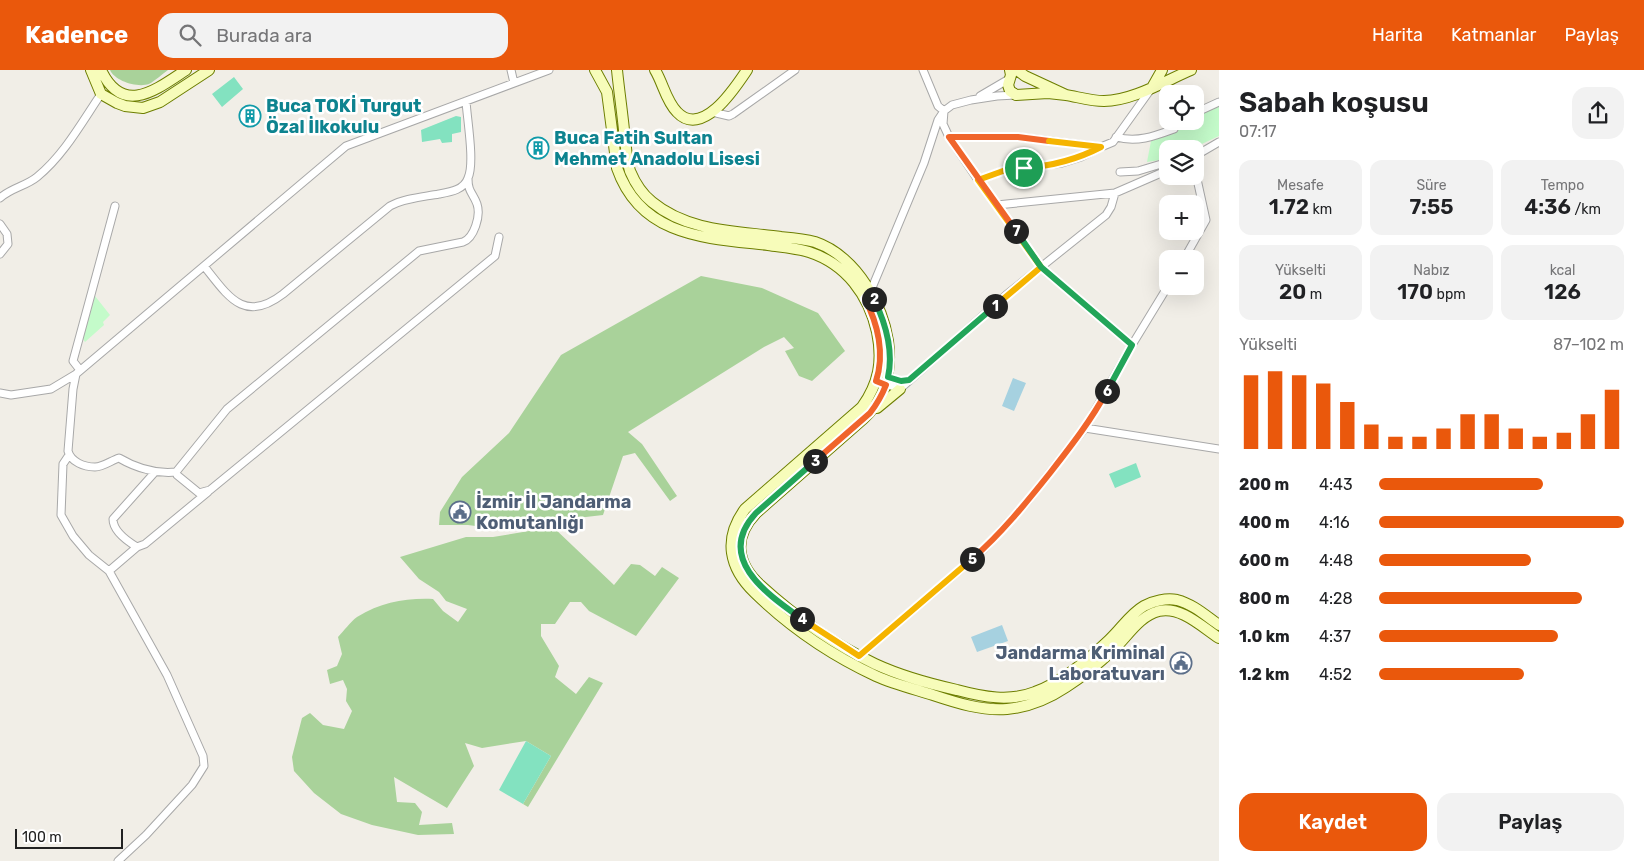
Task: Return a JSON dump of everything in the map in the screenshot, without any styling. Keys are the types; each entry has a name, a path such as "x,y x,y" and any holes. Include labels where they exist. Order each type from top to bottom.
{"main road":[{"path":"91,70 106,97 134,108 152,106 209,70"},
{"path":"101,70 114,88 130,96 144,95 151,92 186,70"},
{"path":"595,70 607,92 619,175 627,192 646,212 671,228 689,234 790,248 817,255 833,263 848,275 868,296"},
{"path":"617,70 628,164 640,189 652,202 671,215 696,225 804,239 824,246 847,262 861,277 876,325 882,379 877,404 863,419"},
{"path":"655,70 674,108 680,115 689,119 697,119 712,112 730,95 747,70"},
{"path":"1153,86 1162,70"},
{"path":"1066,95 1021,73 1010,74 1008,85 1010,91 1019,95 1066,95 1105,101 1124,98 1191,70"},
{"path":"1019,95 1026,92 1029,86 1021,73"},
{"path":"882,379 862,407 745,510 737,522 731,544 736,566 743,580 775,611 815,641 875,675 946,699 984,709 1006,709 1026,706 1055,694 1076,680 1114,649 1146,617 1161,610 1184,614 1219,638"},
{"path":"900,389 756,513 744,528 740,545 743,562 747,571 760,585 801,618 859,656 877,665 939,686 982,696 1009,698 1034,693 1055,682 1092,655 1137,611 1152,602 1178,600 1195,608 1219,625"}],"street":[{"path":"510,70 514,83"},
{"path":"0,393 11,394 51,389 78,372 346,146 549,70"},
{"path":"712,112 728,116 733,114 795,70"},
{"path":"923,70 938,106 944,111"},
{"path":"971,100 990,91 1010,74"},
{"path":"978,180 1003,171 1062,163 1081,157 1113,142 1153,86"},
{"path":"868,296 924,163 938,120 944,111 952,105 971,100 1019,95"},
{"path":"0,198 4,194 36,178 55,161 106,97"},
{"path":"69,455 73,460 81,464 96,467 119,458 128,463 162,474 176,472 227,409 419,251 470,239 474,233 478,209 469,190 470,162 466,101"},
{"path":"1204,109 1219,102"},
{"path":"944,111 944,124 949,137 1041,267 1132,345"},
{"path":"1116,137 1129,140 1145,139 1171,130"},
{"path":"949,137 1018,137 1101,147"},
{"path":"1204,151 1219,142"},
{"path":"1120,172 1138,171 1159,165"},
{"path":"997,205 1115,193 1159,174"},
{"path":"204,266 233,301 246,307 264,306 284,294 386,209 399,202 455,191 463,186 468,179"},
{"path":"1189,250 1206,220 1198,185"},
{"path":"882,379 900,389 1041,267 1106,214 1111,207 1115,193"},
{"path":"116,206 73,361 78,372 72,396 69,455 63,464 61,516 73,536 89,556 109,571 168,674 202,756 204,766 192,785 146,835 118,861"},
{"path":"0,224 7,234 8,244 0,254"},
{"path":"109,571 137,547 145,544 495,256 499,237"},
{"path":"859,656 984,548 1026,503 1085,428 1163,295"},
{"path":"882,379 909,380"},
{"path":"1085,428 1219,449"},
{"path":"137,547 116,530 113,519 155,472"},
{"path":"176,472 199,493 210,490"}],"green space":[{"path":"110,70 168,70 149,84 139,85 121,80"},
{"path":"234,77 243,89 222,107 212,94"},
{"path":"1219,103 1219,136 1204,143 1204,140 1159,140 1159,160 1147,162 1151,141 1173,134 1178,130 1204,130 1204,110"},
{"path":"456,116 461,117 461,132 452,134 452,142 442,143 440,139 422,142 421,130"},
{"path":"701,276 762,288 818,313 845,351 812,381 799,376 785,351 794,348 784,337 764,347 628,432 642,444 677,496 670,501 635,453 623,456 603,515 491,528 468,525 439,525 440,512 462,477 509,433 561,355"},
{"path":"95,296 110,315 103,322 104,325 85,342 83,339"},
{"path":"1136,463 1141,477 1115,488 1109,474"},
{"path":"553,527 614,585 631,564 640,565 655,576 662,567 679,578 636,636 589,611 581,602 570,602 555,624 541,624 541,636 559,666 555,677 576,694 589,677 603,683 528,807 523,804 551,756 526,741 482,748 465,743 474,766 447,808 394,777 397,802 415,803 422,812 419,825 452,823 454,834 418,835 372,825 341,814 314,793 294,771 292,757 302,718 310,713 323,725 344,729 352,711 346,701 347,689 343,680 330,684 327,670 337,666 342,654 338,637 357,617 375,608 394,602 413,599 433,599 443,611 458,622 467,609 446,601 439,592 419,579 400,557 466,537 493,537"},
{"path":"526,741 551,756 523,804 499,790"}],"water":[{"path":"1013,378 1026,383 1014,411 1002,406"},
{"path":"1002,625 1008,641 977,652 971,637"}],"place":[{"name":"Buca TOKİ Turgut Özal İlkokulu","path":"250,116"},
{"name":"Buca Fatih Sultan Mehmet Anadolu Lisesi","path":"538,148"},
{"name":"İzmir İl Jandarma Komutanlığı","path":"460,512"},
{"name":"Jandarma Kriminal Laboratuvarı","path":"1181,663"}],"route":[{"path":"1024,168 1003,171 978,180 1041,267 909,380 901,381 888,377 889,354 887,335 880,311 871,293 865,299 876,325 879,342 880,367 876,381 886,385 877,404 870,413 756,513 748,521 741,536 740,545 743,562 753,579 784,606 832,640 859,656 984,548 1026,503 1085,428 1132,345 1041,267 997,205 978,180 949,137 1018,137 1101,147 1074,160 1024,168"}]}
